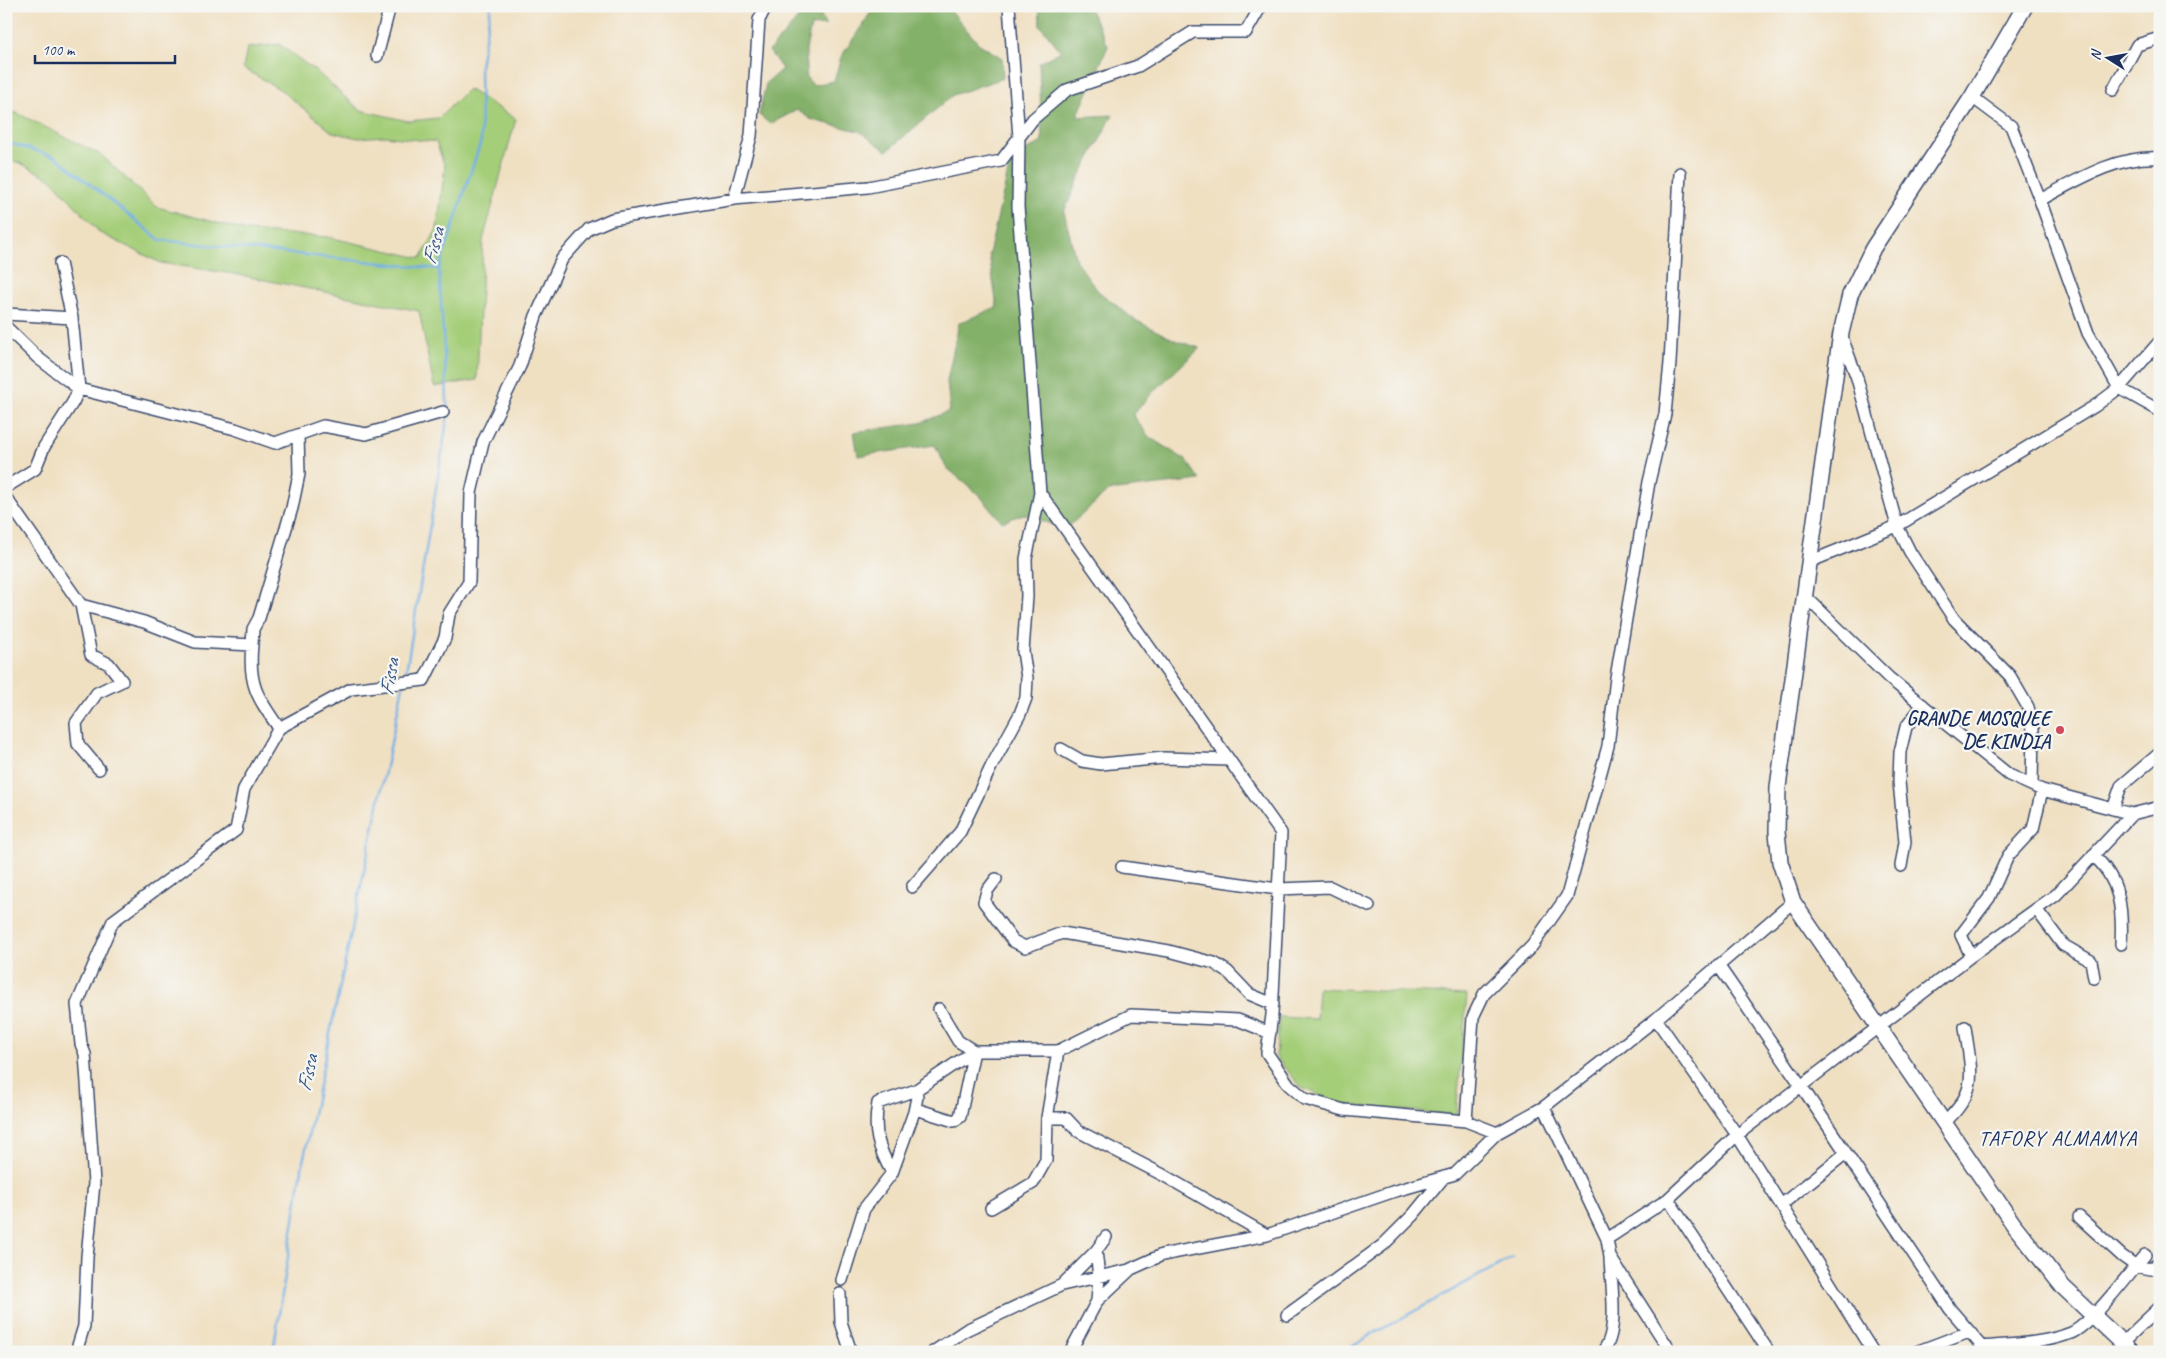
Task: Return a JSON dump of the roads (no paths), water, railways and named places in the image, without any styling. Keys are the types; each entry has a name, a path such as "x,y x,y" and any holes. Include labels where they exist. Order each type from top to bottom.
{"main road":[{"path":"2025,6 1972,98 1865,261 1850,295 1840,333 1778,787 1777,832 1780,862 1793,902 1878,1028 2014,1225 2063,1287 2127,1348"}],"street":[{"path":"377,56 390,6"},
{"path":"734,199 751,136 759,20 766,6"},
{"path":"912,888 960,832 990,767 1020,714 1026,698 1027,678 1023,651 1027,596 1026,559 1040,493 1018,207 1019,137 1009,6"},
{"path":"76,1352 84,1326 87,1257 94,1183 85,1054 81,1044 77,1004 113,921 236,830 244,789 279,728 351,690 424,680 446,638 449,614 468,582 470,493 483,442 520,366 536,316 562,259 589,229 612,219 734,199 868,187 1001,161 1033,119 1066,90 1138,66 1194,32 1246,32 1261,6"},
{"path":"2113,90 2137,45 2160,38"},
{"path":"1972,98 2011,126 2088,333 2119,388 2160,411"},
{"path":"2040,200 2088,173 2143,157 2160,158"},
{"path":"1466,1121 1473,1017 1484,994 1532,946 1567,896 1608,746 1616,678 1644,512 1665,414 1670,364 1680,173"},
{"path":"6,487 35,469 44,447 73,402 79,389 72,318 60,263"},
{"path":"6,314 72,318"},
{"path":"6,327 38,358 79,389 235,429 275,444 323,426 366,434 444,412"},
{"path":"1840,333 1857,378 1898,526 1910,552 1954,619 2010,676 2028,707 2033,729 2037,787 2033,829 2008,856 1989,898 1961,935 1971,956"},
{"path":"1809,562 1898,526 2095,406 2119,388 2160,341"},
{"path":"279,728 257,697 250,666 253,629 259,618 292,508 299,474 298,435"},
{"path":"1040,493 1281,833 1273,1004 1267,1053 1289,1086 1305,1099 1344,1110 1466,1121 1497,1133"},
{"path":"6,498 81,604 91,655 109,664 122,681 97,693 76,723 78,744 99,769"},
{"path":"1805,596 1889,678 2009,775 2037,787 2132,814 2160,807"},
{"path":"81,604 144,622 194,642 252,645"},
{"path":"1901,866 1904,842 1899,782 1900,752 1906,727 1923,705"},
{"path":"1061,749 1082,761 1101,764 1164,758 1229,760"},
{"path":"2113,809 2121,786 2160,753"},
{"path":"1607,1239 1668,1199 1737,1135 1971,956 2056,895 2132,814"},
{"path":"2093,855 2111,874 2123,914 2120,944"},
{"path":"1122,867 1278,889 1330,887 1369,906"},
{"path":"996,879 987,891 984,902 1012,940 1025,947 1062,933 1169,951 1214,963 1228,972 1249,994 1273,1004"},
{"path":"933,1352 951,1346 966,1330 1062,1285 1131,1269 1162,1255 1267,1236 1392,1192 1455,1174 1497,1133 1544,1107 1656,1019 1793,902"},
{"path":"2036,909 2063,945 2091,961 2094,978"},
{"path":"1718,965 1950,1309 1985,1350 2048,1340 2073,1332 2093,1315 2145,1255"},
{"path":"939,1009 958,1041 974,1051 1058,1051 1131,1015 1238,1020 1270,1033"},
{"path":"1656,1019 1737,1135 1873,1352"},
{"path":"1944,1123 1960,1108 1972,1080 1965,1027"},
{"path":"892,1173 882,1156 874,1126 878,1103 916,1090 974,1051"},
{"path":"914,1112 919,1110 954,1121 960,1117 974,1051"},
{"path":"991,1208 1033,1183 1046,1160 1047,1118 1058,1051"},
{"path":"842,1280 864,1209 892,1173 914,1112 916,1090"},
{"path":"1544,1107 1607,1239 1610,1257 1613,1320 1608,1346 1602,1352"},
{"path":"1047,1118 1066,1118 1078,1131 1163,1175 1267,1236"},
{"path":"1781,1205 1846,1153"},
{"path":"1287,1316 1383,1245 1413,1215 1444,1177"},
{"path":"1668,1199 1769,1352"},
{"path":"2079,1217 2136,1266 2151,1269 2160,1262"},
{"path":"1062,1285 1096,1251 1106,1237"},
{"path":"1096,1251 1099,1277 1097,1301"},
{"path":"1610,1257 1671,1352"},
{"path":"1068,1350 1097,1301 1131,1269"},
{"path":"840,1294 841,1322 850,1352"},
{"path":"2127,1348 2160,1307"},
{"path":"1916,1352 1970,1332"}],"waterway":[{"name":"Fissa","path":"405,678 448,415 439,269 481,141 480,66 491,6"},
{"path":"6,142 56,157 160,240 439,269"},
{"name":"Fissa","path":"273,1352 303,1162 403,686"},
{"path":"1340,1352 1513,1257"}],"place":[{"name":"GRANDE MOSQUEE DE KINDIA","path":"2060,730"}],"district":[{"name":"TAFORY ALMAMYA","path":"2058,1138"}]}
